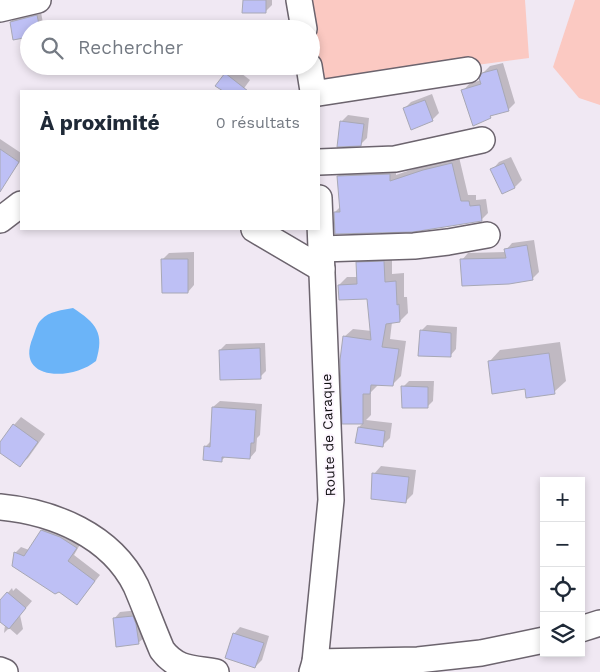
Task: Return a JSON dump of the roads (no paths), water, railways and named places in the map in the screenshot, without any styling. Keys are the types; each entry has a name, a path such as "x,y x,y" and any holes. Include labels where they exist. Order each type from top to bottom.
{"street":[{"path":"0,9 38,0"},
{"path":"299,0 302,20"},
{"path":"320,93 468,70"},
{"path":"310,75 313,90"},
{"path":"320,162 395,159 482,140"},
{"path":"0,220 20,205"},
{"name":"Route de Caraque","path":"314,667 331,500 320,218"},
{"path":"256,230 322,259 487,235"},
{"path":"0,507 40,514 60,520 98,542 108,550 130,577 162,650 168,657 181,666 216,672"},
{"path":"585,628 600,623"},
{"path":"314,667 418,660 482,653 540,641"},
{"path":"0,670 5,672"}],"water":[{"path":"73,308 93,324 99,336 99,351 96,361 86,368 61,374 48,373 38,369 31,362 29,351 38,323 52,313"}]}
